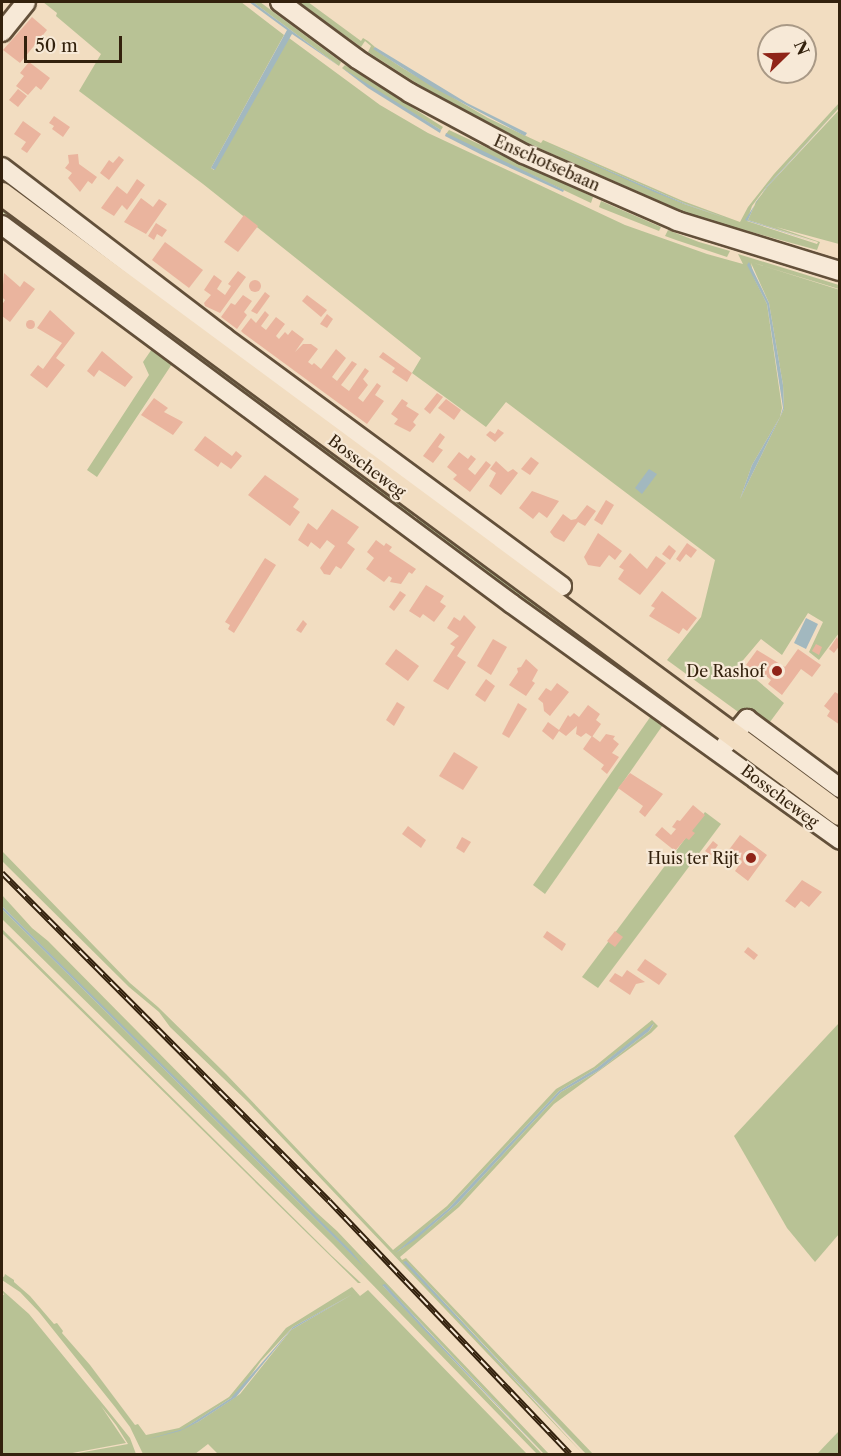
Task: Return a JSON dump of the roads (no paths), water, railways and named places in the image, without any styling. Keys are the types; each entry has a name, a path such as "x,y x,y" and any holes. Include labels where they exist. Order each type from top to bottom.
{"main road":[{"name":"Bosscheweg","path":"2,194 442,509 727,743 840,814"}],"street":[{"path":"2,32 26,2"},
{"name":"Enschotsebaan","path":"280,2 357,59 410,93 524,154 677,221 840,271"},
{"name":"Bosscheweg","path":"2,167 224,337 442,509 562,586"},
{"name":"Bosscheweg","path":"2,225 503,597 727,743 840,840"},
{"path":"727,743 747,719 840,788"}],"water":[{"path":"249,2 253,2 339,66 292,34 215,170 211,168 287,30"},
{"path":"375,47 467,103 527,133 525,136 434,88 373,49"},
{"path":"342,68 441,130 440,133 368,88"},
{"path":"839,108 768,186 761,196 767,186"},
{"path":"446,133 564,190 563,192 482,155 445,136"},
{"path":"543,142 686,204 729,219 684,204 654,192"},
{"path":"755,205 748,220 818,243 745,220"},
{"path":"749,262 769,303 783,385 784,409 740,499 752,465 783,408 767,304 747,265"},
{"path":"649,469 657,474 642,494 635,488"},
{"path":"806,618 818,624 806,649 794,643"},
{"path":"2,906 351,1251 363,1266 2,909"},
{"path":"654,1023 649,1031 598,1071 561,1092 457,1204 415,1240 395,1253 448,1209 559,1091 597,1068"},
{"path":"406,1261 481,1342 586,1454 403,1262"},
{"path":"385,1284 426,1329 544,1454 382,1285"},
{"path":"353,1294 291,1330 236,1397 180,1431 145,1440 183,1429 231,1398 293,1327"}],"railway":[{"path":"2,873 329,1201 570,1454"}],"place":[{"name":"De Rashof","path":"777,671"},
{"name":"Huis ter Rijt","path":"751,858"}]}
